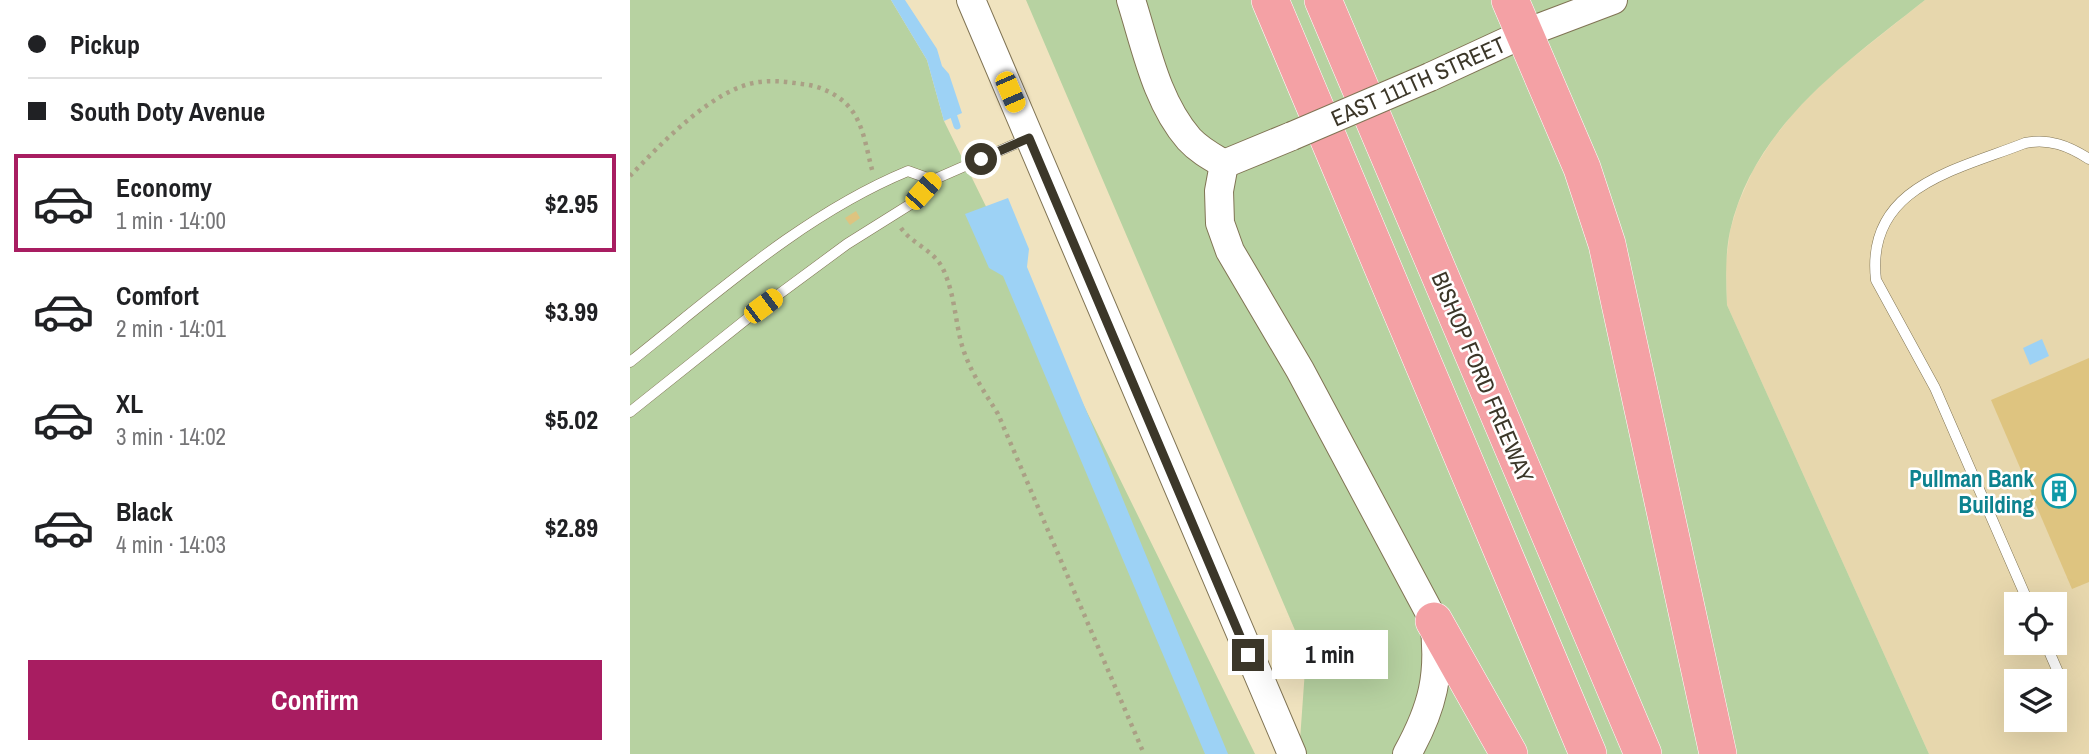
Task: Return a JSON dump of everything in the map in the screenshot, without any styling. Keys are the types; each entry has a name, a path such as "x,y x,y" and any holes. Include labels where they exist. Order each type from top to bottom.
{"highway":[{"path":"1269,0 1588,754"},
{"name":"BISHOP FORD FREEWAY","path":"1323,0 1643,754"},
{"path":"1510,0 1582,167 1607,244 1718,754"},
{"path":"1434,621 1509,754"}],"main road":[{"path":"971,0 1292,754"},
{"path":"1131,0 1158,85 1174,119 1191,140 1224,164 1219,191 1220,223 1230,251 1300,370 1434,621 1438,652 1434,688 1422,727 1407,754"},
{"name":"EAST 111TH STREET","path":"1224,164 1430,77 1523,34 1613,0"}],"lane":[{"path":"630,412 763,306 847,244 914,202 933,180 1029,138"},
{"path":"2024,592 1935,388 1876,281 1874,262 1877,243 1894,209 1921,185 2025,143 2039,140 2067,146 2089,159"},
{"path":"630,362 778,247 820,218 877,184 908,171 933,180"}],"path":[{"path":"630,176 682,126 718,99 737,88 758,82 784,81 810,85 830,92 845,102 855,114 863,133 877,184"},
{"path":"892,215 907,237 925,248 943,269 972,373 998,414 1144,754"}],"shaded area":[{"path":"1925,0 2089,0 2089,754 1929,754 1727,305 1726,263 1730,231 1738,204 1753,170 1795,111 1832,74"}],"green space":[{"path":"630,0 891,0 927,60 944,121 1255,754 630,754"},
{"path":"1026,0 1925,0 1835,73 1781,128 1759,159 1742,193 1730,231 1726,277 1727,305 1929,754 1299,754 1306,656"}],"water":[{"path":"891,0 905,0 937,49 962,113 944,121 927,60"},
{"path":"1008,198 1029,249 1027,267 1228,754 1205,754 1003,276 989,268 965,214"},
{"path":"2042,339 2049,356 2030,365 2023,348"}],"building":[{"path":"856,211 860,218 850,225 845,218"},
{"name":"Pullman Bank Building","path":"2089,358 2089,582 2072,589 1991,400"}],"waterway":[{"path":"951,108 957,126"}],"place":[{"name":"Pullman Bank Building","path":"2059,491"}],"route":[{"path":"981,159 1029,138 1248,655"}]}
